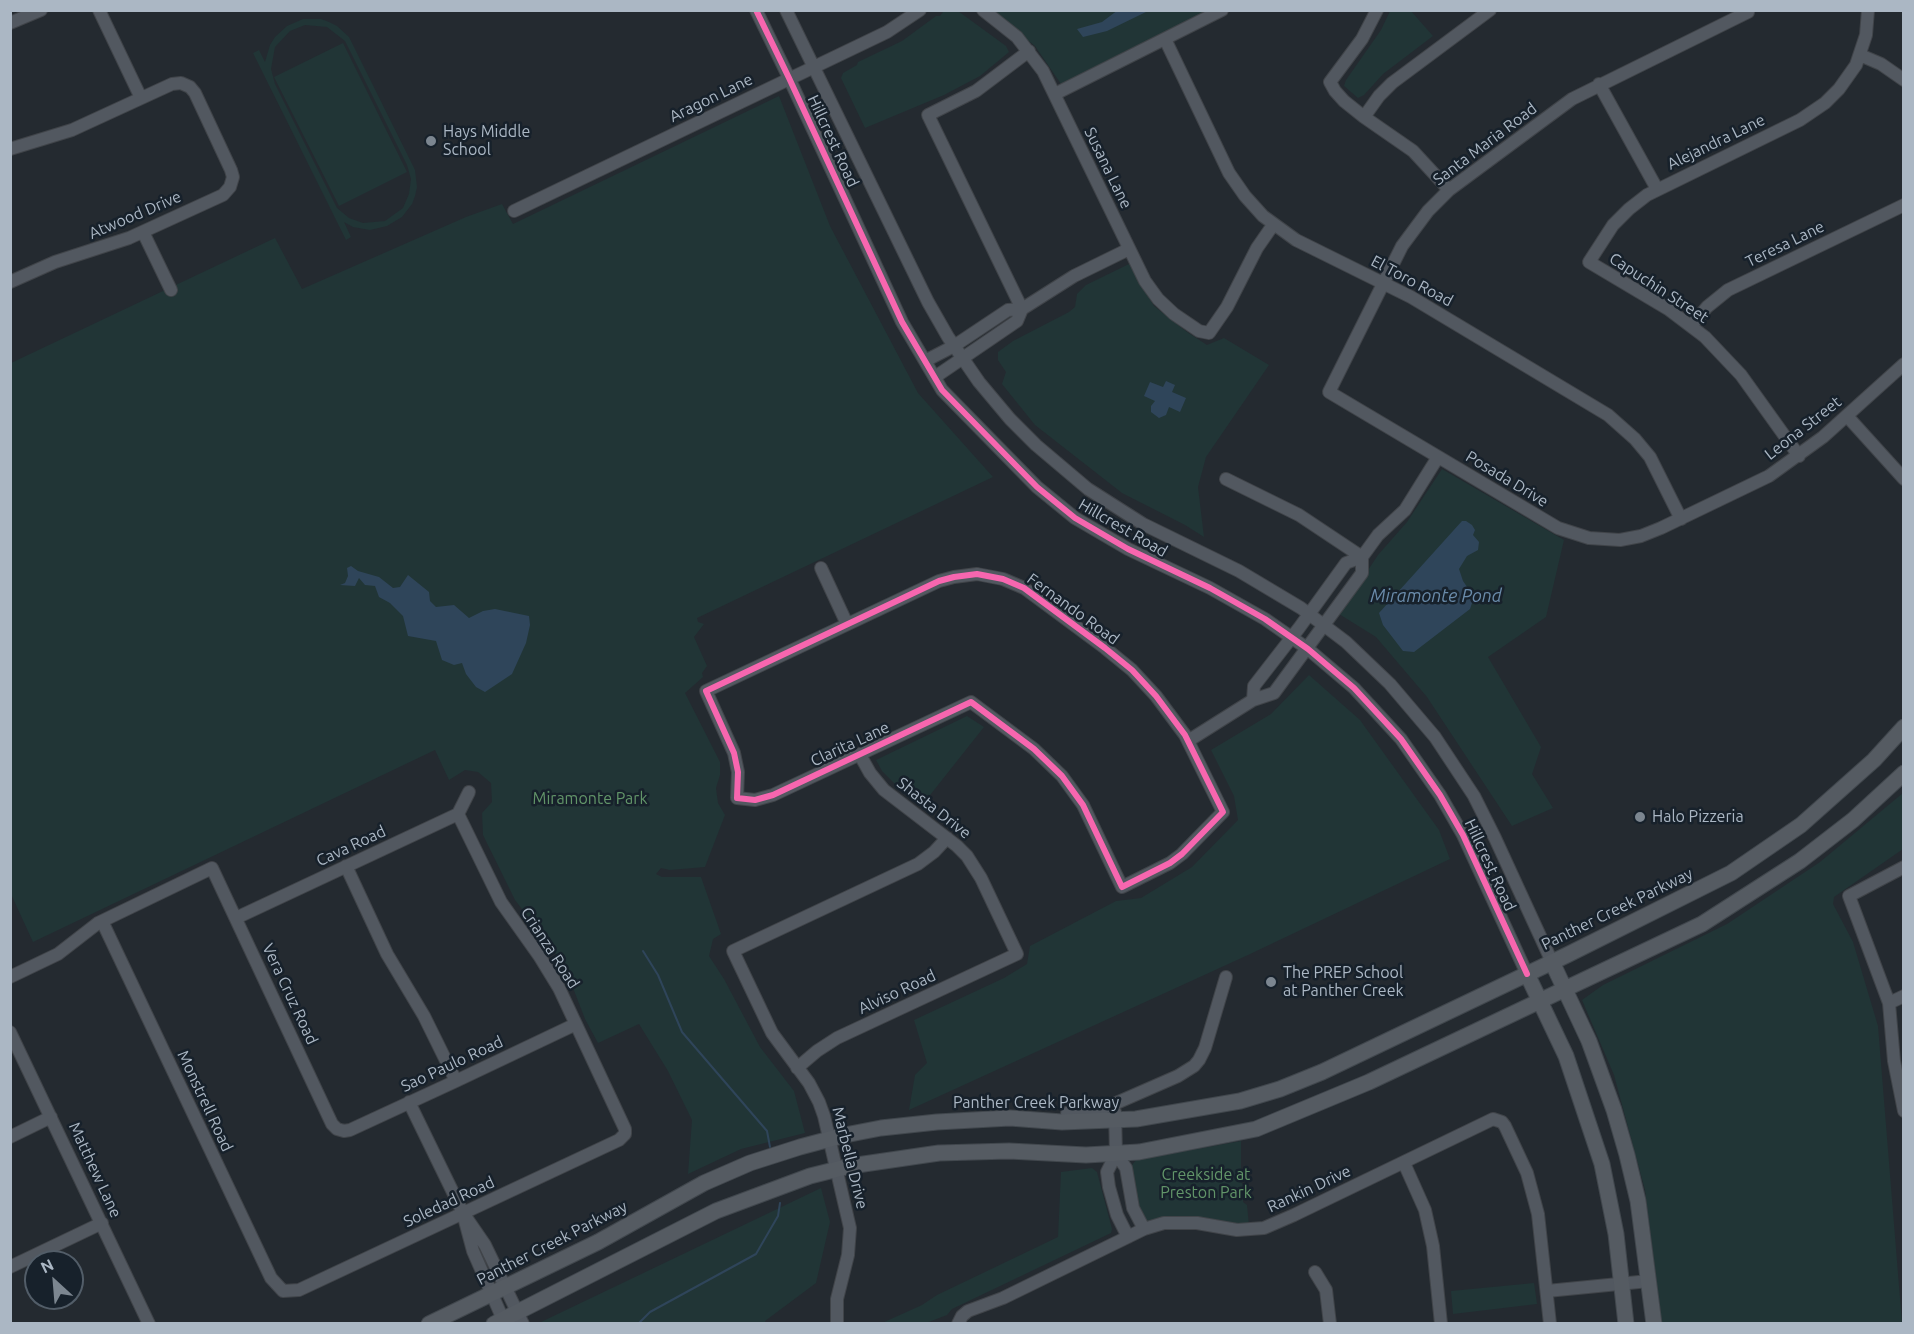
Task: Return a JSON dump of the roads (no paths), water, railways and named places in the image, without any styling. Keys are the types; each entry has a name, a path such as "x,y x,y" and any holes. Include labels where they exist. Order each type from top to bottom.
{"main road":[{"name":"Panther Creek Parkway","path":"429,1323 598,1242 704,1183 750,1163 829,1139 881,1128 937,1122 1010,1118 1062,1122 1116,1121 1240,1101 1280,1089 1322,1072 1527,974 1731,873 1801,825 1874,760 1904,728"},
{"path":"500,1322 520,1318 716,1211 793,1181 837,1169 939,1153 1009,1151 1086,1155 1116,1154 1159,1149 1256,1129 1369,1082 1702,924 1800,861 1853,820 1904,773"},
{"name":"Hillcrest Road","path":"1552,962 1589,1041 1614,1110 1627,1155 1638,1201 1654,1323"},
{"name":"Hillcrest Road","path":"1527,974 1566,1056 1602,1164 1616,1234 1626,1323"},
{"path":"1322,1072 1334,1096"}],"street":[{"path":"10,23 41,10"},
{"path":"10,148 72,130 141,98 99,10"},
{"name":"Hillcrest Road","path":"756,10 898,313 942,390 1037,487 1075,518 1128,549 1240,604 1308,648 1370,704 1401,739 1428,776 1463,835 1527,974"},
{"name":"Hillcrest Road","path":"786,10 928,302 962,359 1020,430 1088,489 1143,524 1259,582 1309,614 1357,651 1390,684 1449,756 1485,817 1552,962"},
{"name":"Aragon Lane","path":"514,211 887,32 920,10"},
{"name":"Susana Lane","path":"983,10 1010,31 1029,51 1043,71 1145,281 1158,299 1183,320 1199,331 1209,333 1227,307 1257,248 1274,225"},
{"path":"1054,94 1222,10"},
{"path":"1377,10 1362,39 1330,82 1335,91 1364,117 1413,151 1449,190"},
{"path":"1364,117 1392,83 1490,10"},
{"name":"Alejandra Lane","path":"1589,262 1606,234 1620,217 1657,189 1809,115 1825,104 1851,73 1860,55 1866,34 1868,10"},
{"name":"Santa Maria Road","path":"1329,392 1382,283 1409,235 1449,190 1560,108 1599,84 1748,11"},
{"name":"El Toro Road","path":"1165,39 1229,173 1253,206 1274,225 1301,243 1438,313 1618,422 1650,457 1681,519"},
{"path":"935,377 1017,321 1022,309 928,115 984,87 1029,51"},
{"path":"1860,55 1881,64 1904,80"},
{"name":"Atwood Drive","path":"10,282 55,262 116,244 222,195 229,189 232,182 231,170 195,93 184,84 172,84 141,98"},
{"path":"1599,84 1657,189"},
{"name":"Teresa Lane","path":"1691,326 1707,307 1728,290 1904,205"},
{"path":"143,232 171,290"},
{"path":"925,361 954,346 1008,310 1022,309 1074,276 1129,249"},
{"name":"Capuchin Street","path":"1589,262 1668,309 1717,349 1741,375 1800,456"},
{"name":"Leona Street","path":"1681,519 1753,485 1800,456 1904,364"},
{"name":"Posada Drive","path":"1329,392 1549,523 1578,536 1599,539 1631,538 1651,533 1681,519"},
{"path":"1847,416 1904,479"},
{"path":"1188,741 1253,700 1274,693 1362,573 1362,557 1378,535 1411,503 1438,457"},
{"path":"1226,479 1299,515 1362,557"},
{"path":"1253,700 1254,686 1346,562 1362,557"},
{"path":"820,568 847,624"},
{"name":"Fernando Road","path":"737,798 738,772 734,753 706,691 946,578 977,574 1011,581 1031,592 1132,670 1156,696 1188,741 1223,812"},
{"name":"Clarita Lane","path":"737,798 755,800 773,795 971,702 1034,749 1062,776 1083,805 1122,887 1170,863 1223,812"},
{"name":"Shasta Drive","path":"860,755 870,773 884,790 947,838 976,868 1017,954"},
{"path":"458,814 469,792"},
{"name":"Cava Road","path":"236,918 458,814"},
{"name":"Crianza Road","path":"458,814 494,890 551,972 625,1129 625,1134"},
{"name":"Marbella Drive","path":"837,1323 837,1299 848,1255 849,1219 819,1102 772,1033 733,951 918,864 947,838"},
{"path":"346,866 387,954 426,1020 456,1081"},
{"path":"1904,867 1850,896 1889,1003 1894,1061 1904,1111"},
{"name":"Vera Cruz Road","path":"102,921 212,868 332,1124 340,1130"},
{"path":"10,977 57,954 102,921"},
{"name":"Monstrell Road","path":"102,921 271,1278 283,1291"},
{"name":"Alviso Road","path":"797,1068 837,1038 1017,954"},
{"path":"1067,1113 1100,1109 1114,1104 1178,1076 1199,1060 1205,1048 1226,977"},
{"path":"1889,1003 1904,996"},
{"name":"Sao Paulo Road","path":"340,1130 350,1130 576,1024"},
{"name":"Matthew Lane","path":"10,1032 149,1323"},
{"path":"409,1102 463,1213 485,1245 520,1318"},
{"path":"1114,1104 1116,1154 1107,1172 1117,1215 1128,1237"},
{"path":"10,1137 51,1117"},
{"name":"Rankin Drive","path":"958,1322 970,1310 1003,1298 1144,1229 1164,1223 1197,1223 1237,1230 1264,1228 1493,1119 1502,1122 1512,1138 1527,1173 1538,1214 1547,1291"},
{"name":"Soledad Road","path":"283,1291 293,1292 306,1288 619,1140 625,1134"},
{"path":"1116,1154 1126,1168 1133,1208 1144,1229"},
{"path":"1404,1163 1425,1210 1432,1246 1441,1323"},
{"path":"463,1213 473,1251 492,1293 500,1322"},
{"path":"10,1267 102,1223"},
{"path":"1315,1272 1326,1290 1330,1323"},
{"path":"1550,1323 1547,1291 1649,1281"}],"water":[{"path":"1118,10 1148,11 1107,31 1083,37 1077,29 1102,22"},
{"path":"1166,381 1175,385 1172,392 1186,398 1180,412 1169,407 1166,415 1159,418 1151,412 1151,406 1155,401 1144,396 1150,382 1163,387"},
{"name":"Miramonte Pond","path":"1462,521 1472,525 1475,530 1473,535 1479,542 1478,550 1467,556 1459,569 1463,581 1474,597 1470,609 1414,652 1403,651 1383,625 1379,613"},
{"path":"351,566 358,571 379,577 393,588 400,587 408,575 429,592 430,601 436,607 454,605 469,618 483,611 495,609 529,616 530,625 526,643 512,674 485,692 476,687 466,674 462,663 454,665 442,660 436,641 408,636 403,616 390,603 379,597 375,586 365,585 359,578 355,586 340,585 345,583 348,576 347,568"}],"waterway":[{"path":"643,951 658,975 682,1032 767,1131 770,1147"},
{"path":"638,1324 650,1312 756,1254 778,1216 780,1203"}],"place":[{"name":"Hays Middle School","path":"431,141"},
{"name":"Halo Pizzeria","path":"1640,817"},
{"name":"The PREP School at Panther Creek","path":"1271,982"}],"park label":[{"name":"Miramonte Park","path":"590,799"},
{"name":"Creekside at Preston Park","path":"1206,1184"}]}
